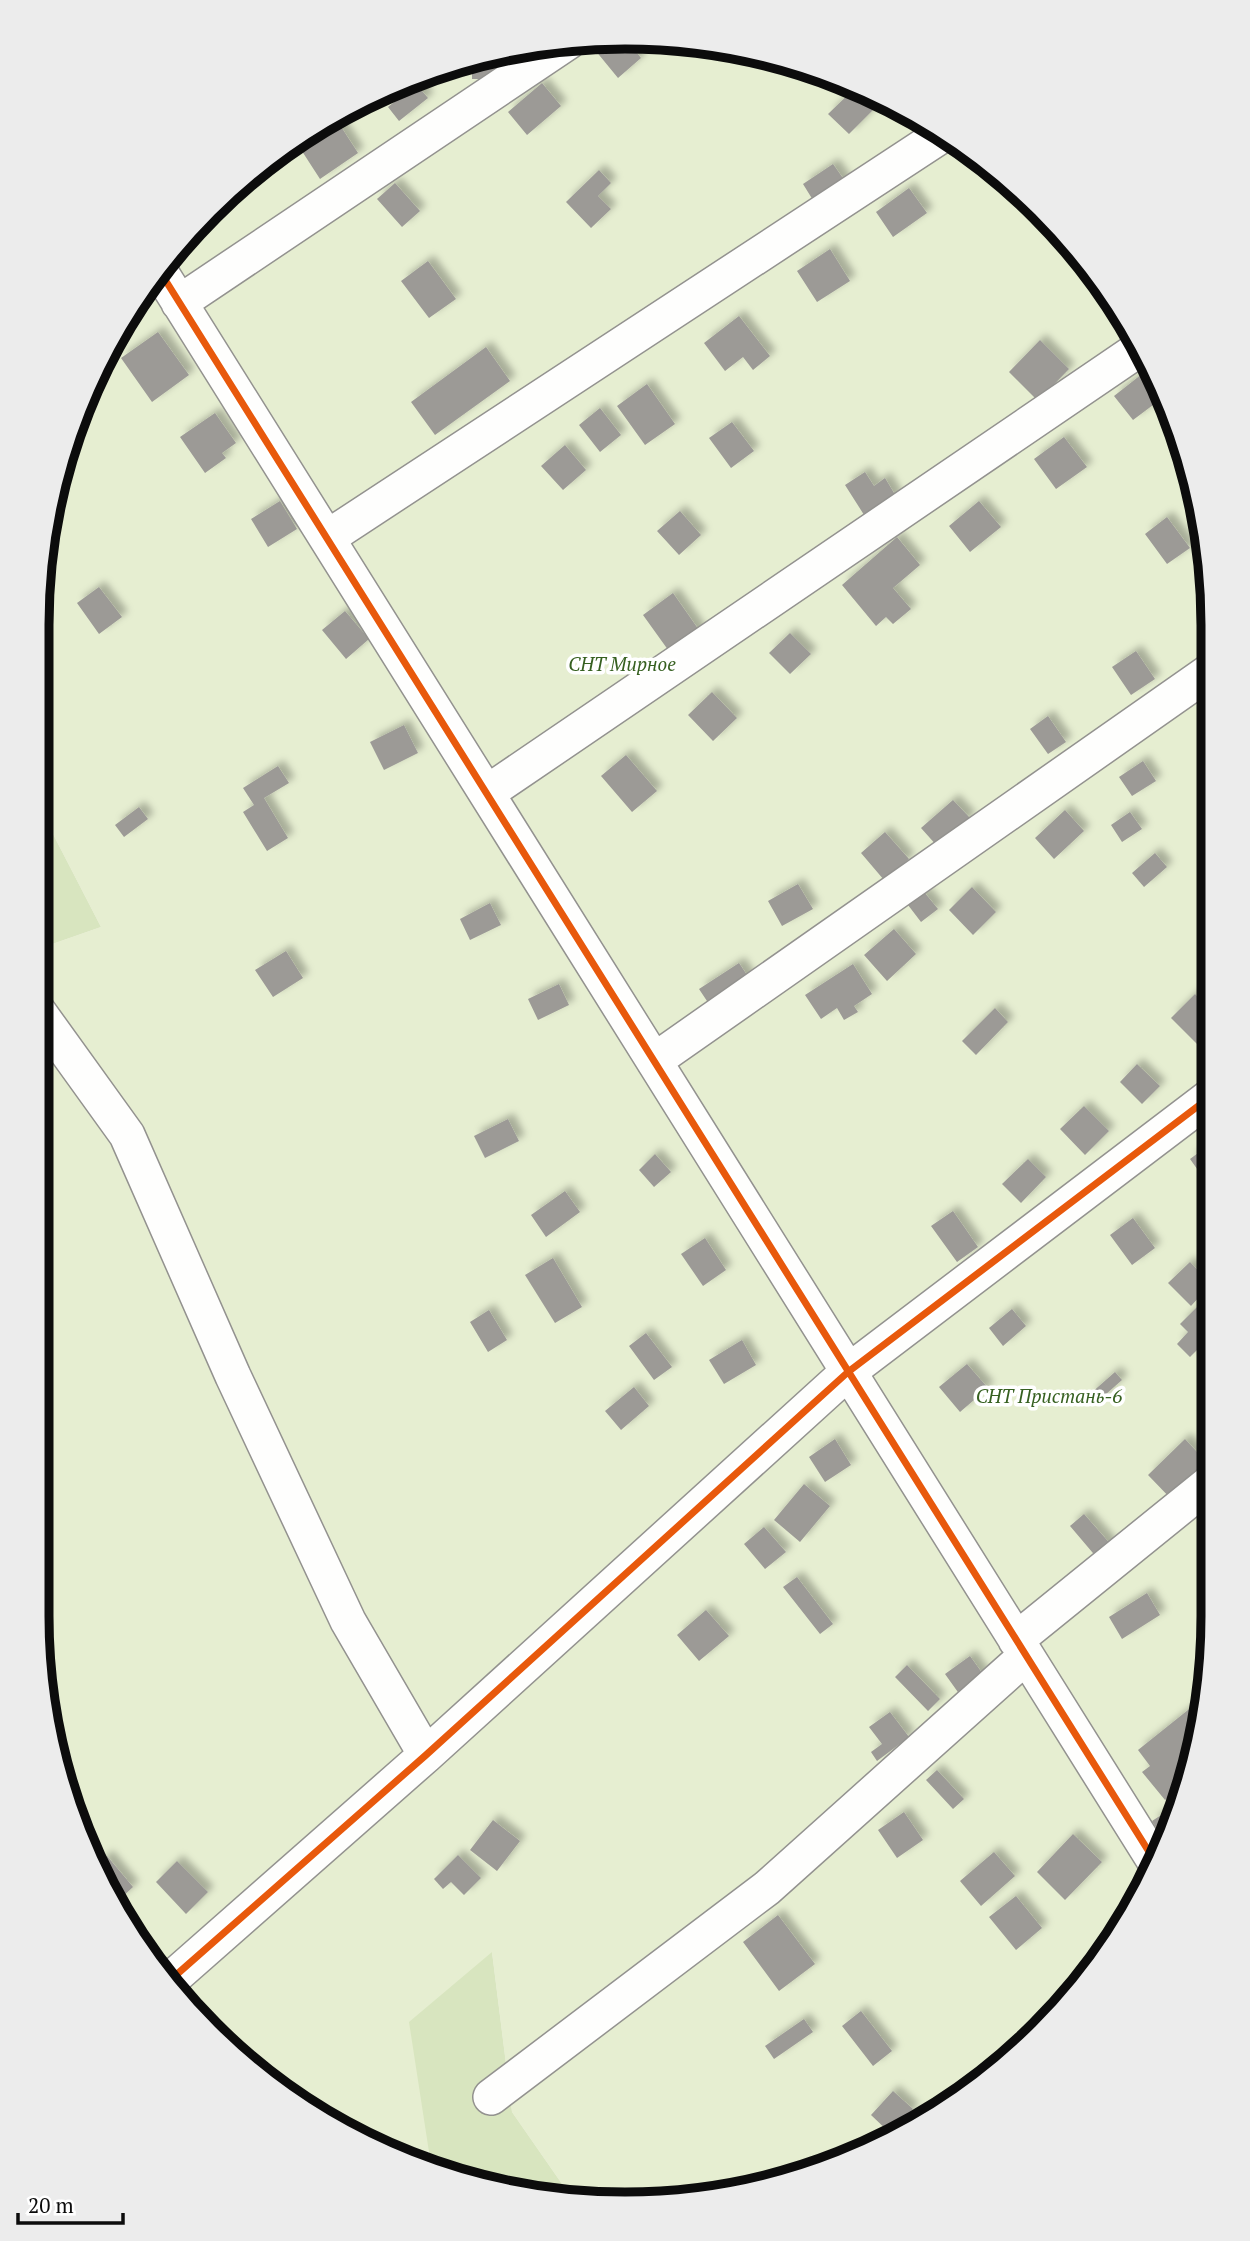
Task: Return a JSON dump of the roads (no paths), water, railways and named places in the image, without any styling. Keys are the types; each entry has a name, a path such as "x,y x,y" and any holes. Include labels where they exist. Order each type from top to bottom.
{"street":[{"path":"179,303 550,54"},
{"path":"327,538 935,140"},
{"path":"164,279 1150,1853"},
{"path":"487,793 1133,353"},
{"path":"654,1061 1201,678"},
{"path":"49,1027 127,1135 233,1376 348,1621 426,1755"},
{"path":"175,1976 426,1755 848,1372 1201,1104"},
{"path":"491,2097 767,1888 1021,1648 1201,1491"}],"park label":[{"name":"СНТ Мирное","path":"622,663"},
{"name":"СНТ Пристань-6","path":"1049,1395"}]}
